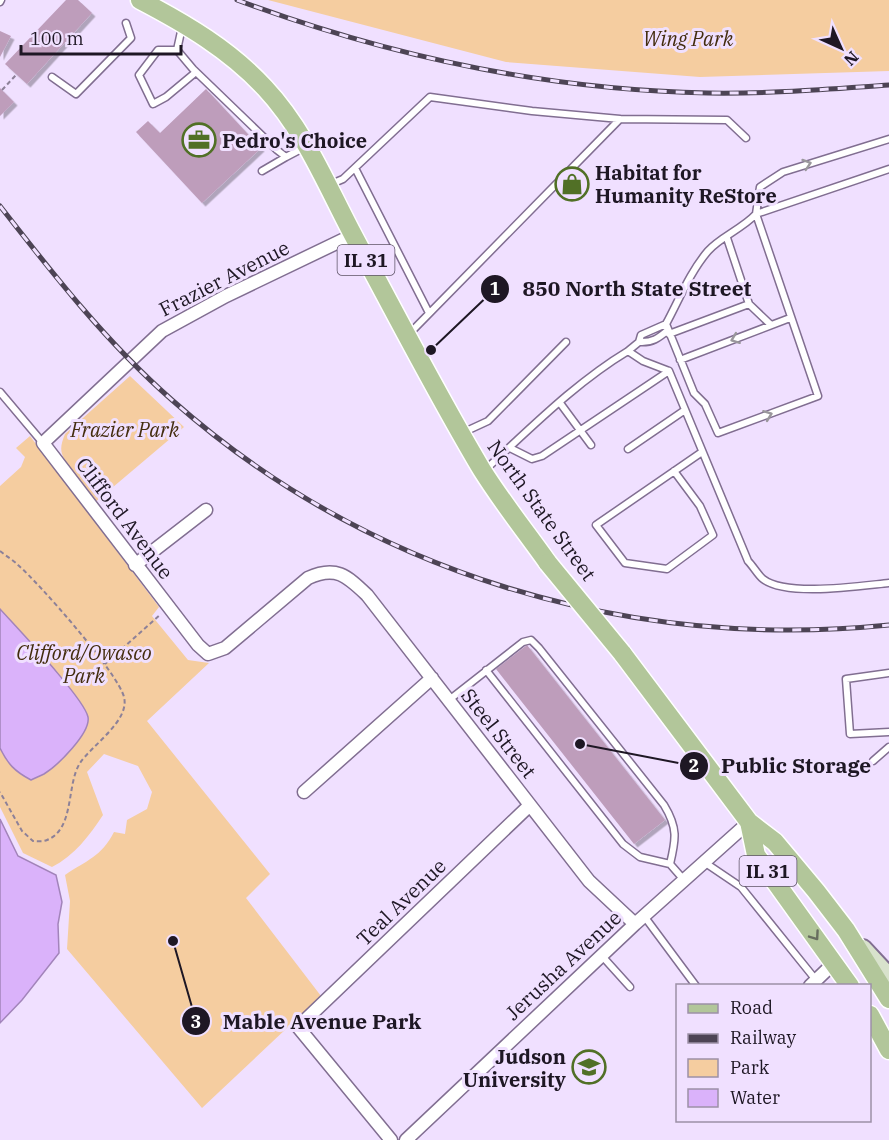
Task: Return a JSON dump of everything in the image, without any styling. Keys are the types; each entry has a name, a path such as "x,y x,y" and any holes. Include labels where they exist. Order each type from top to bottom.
{"main road":[{"name":"North State Street","path":"140,0 183,24 231,56 250,72 285,113 307,146 353,235 483,472 548,563 622,653 749,822 775,842 846,930 889,999"},
{"name":"North State Street","path":"749,822 756,855 849,984"},
{"path":"846,930 889,976"},
{"path":"871,1017 889,1050"}],"street":[{"name":"Frazier Avenue","path":"43,443 162,331 226,296 353,235"},
{"name":"Clifford Avenue","path":"43,443 135,565 202,650 208,654 225,648 308,578 320,572 330,571"},
{"path":"135,565 206,510"},
{"name":"Steel Street","path":"330,571 342,574 368,595 589,881 640,920"},
{"path":"304,792 432,678"},
{"name":"Teal Avenue","path":"391,1140 298,1027 530,805"},
{"name":"Jerusha Avenue","path":"406,1140 640,920 749,822"},
{"path":"813,983 834,963"}],"lane":[{"path":"52,77 76,94 130,38 126,23"},
{"path":"177,50 183,24"},
{"path":"196,72 166,97 153,104 140,75 158,50 177,50 196,72 286,157"},
{"path":"327,185 343,179 430,96 532,111 620,119 727,120 746,138"},
{"path":"408,335 620,119"},
{"path":"668,330 694,393 705,404 718,433 818,396 756,214 760,187 783,172 889,139"},
{"path":"262,171 307,146"},
{"path":"355,168 429,313"},
{"path":"639,342 648,343 659,338 668,330 688,283 709,250 747,224 756,214 889,169"},
{"path":"727,237 749,304 771,325"},
{"path":"483,472 603,366 639,342 641,335 668,330 749,304"},
{"path":"680,360 790,318"},
{"path":"462,433 488,421 566,342"},
{"path":"628,351 643,361 669,371 748,561 764,579 785,588 835,588 889,583"},
{"path":"510,448 532,459 542,456 669,371"},
{"name":"Clifford Avenue","path":"0,392 43,443"},
{"path":"560,403 591,445"},
{"path":"628,449 685,410"},
{"path":"674,471 700,506 713,535 667,569 625,563 596,525 674,471 702,452"},
{"path":"448,700 523,642 531,640 672,819 676,839 670,864"},
{"path":"486,670 623,844 640,857 670,864 684,880"},
{"path":"889,673 846,679 850,734 889,732"},
{"path":"873,761 889,747"},
{"path":"704,862 741,887 813,983"},
{"path":"640,920 694,984"},
{"path":"602,956 630,987"}],"path":[{"path":"2,90 16,75"},
{"path":"0,551 44,591 105,664 124,698 124,710 118,719 79,764 60,830 46,841 33,841 22,831 0,792"},
{"path":"105,664 169,608"}],"green space":[{"name":"Wing Park","path":"268,0 889,0 889,71 700,77 506,62"},
{"name":"Frazier Park","path":"130,376 184,427 93,504 62,463 65,460 61,450 62,441 65,434"},
{"name":"Clifford/Owasco Park","path":"30,436 159,607 152,616 188,660 209,663 147,721 270,874 246,898 321,996 202,1108 67,949 70,901 65,875 99,853 114,832 125,834 127,820 147,809 152,792 138,766 104,754 87,772 103,815 81,844 52,867 23,853 0,807 0,486 21,467 25,457 16,448"}],"water":[{"path":"0,609 63,679 88,717 88,724 84,732 64,757 50,770 31,780 12,767 0,748"},
{"path":"0,819 18,856 56,875 62,902 58,924 59,953 22,1000 0,1023"}],"building":[{"path":"66,0 78,0 92,13 27,84 5,64"},
{"path":"0,31 11,36 0,57"},
{"path":"0,88 14,102 0,116"},
{"name":"Pedro's Choice","path":"206,89 261,148 202,203 136,132 148,121 160,133"},
{"path":"527,645 665,820 634,844 496,669"}],"railway":[{"path":"237,0 352,38 410,53 528,77 588,85 708,93 798,91 889,85"},
{"path":"0,206 60,282 103,331 172,400 248,461 330,512 416,555 506,588 600,611 695,625 792,630 889,625"}],"place":[{"name":"Pedro's Choice","path":"199,140"},
{"name":"Habitat for Humanity ReStore","path":"572,184"},
{"name":"850 North State Street","path":"431,350"},
{"name":"Public Storage","path":"580,744"},
{"name":"Mable Avenue Park","path":"173,941"},
{"name":"Judson University","path":"589,1067"}]}
